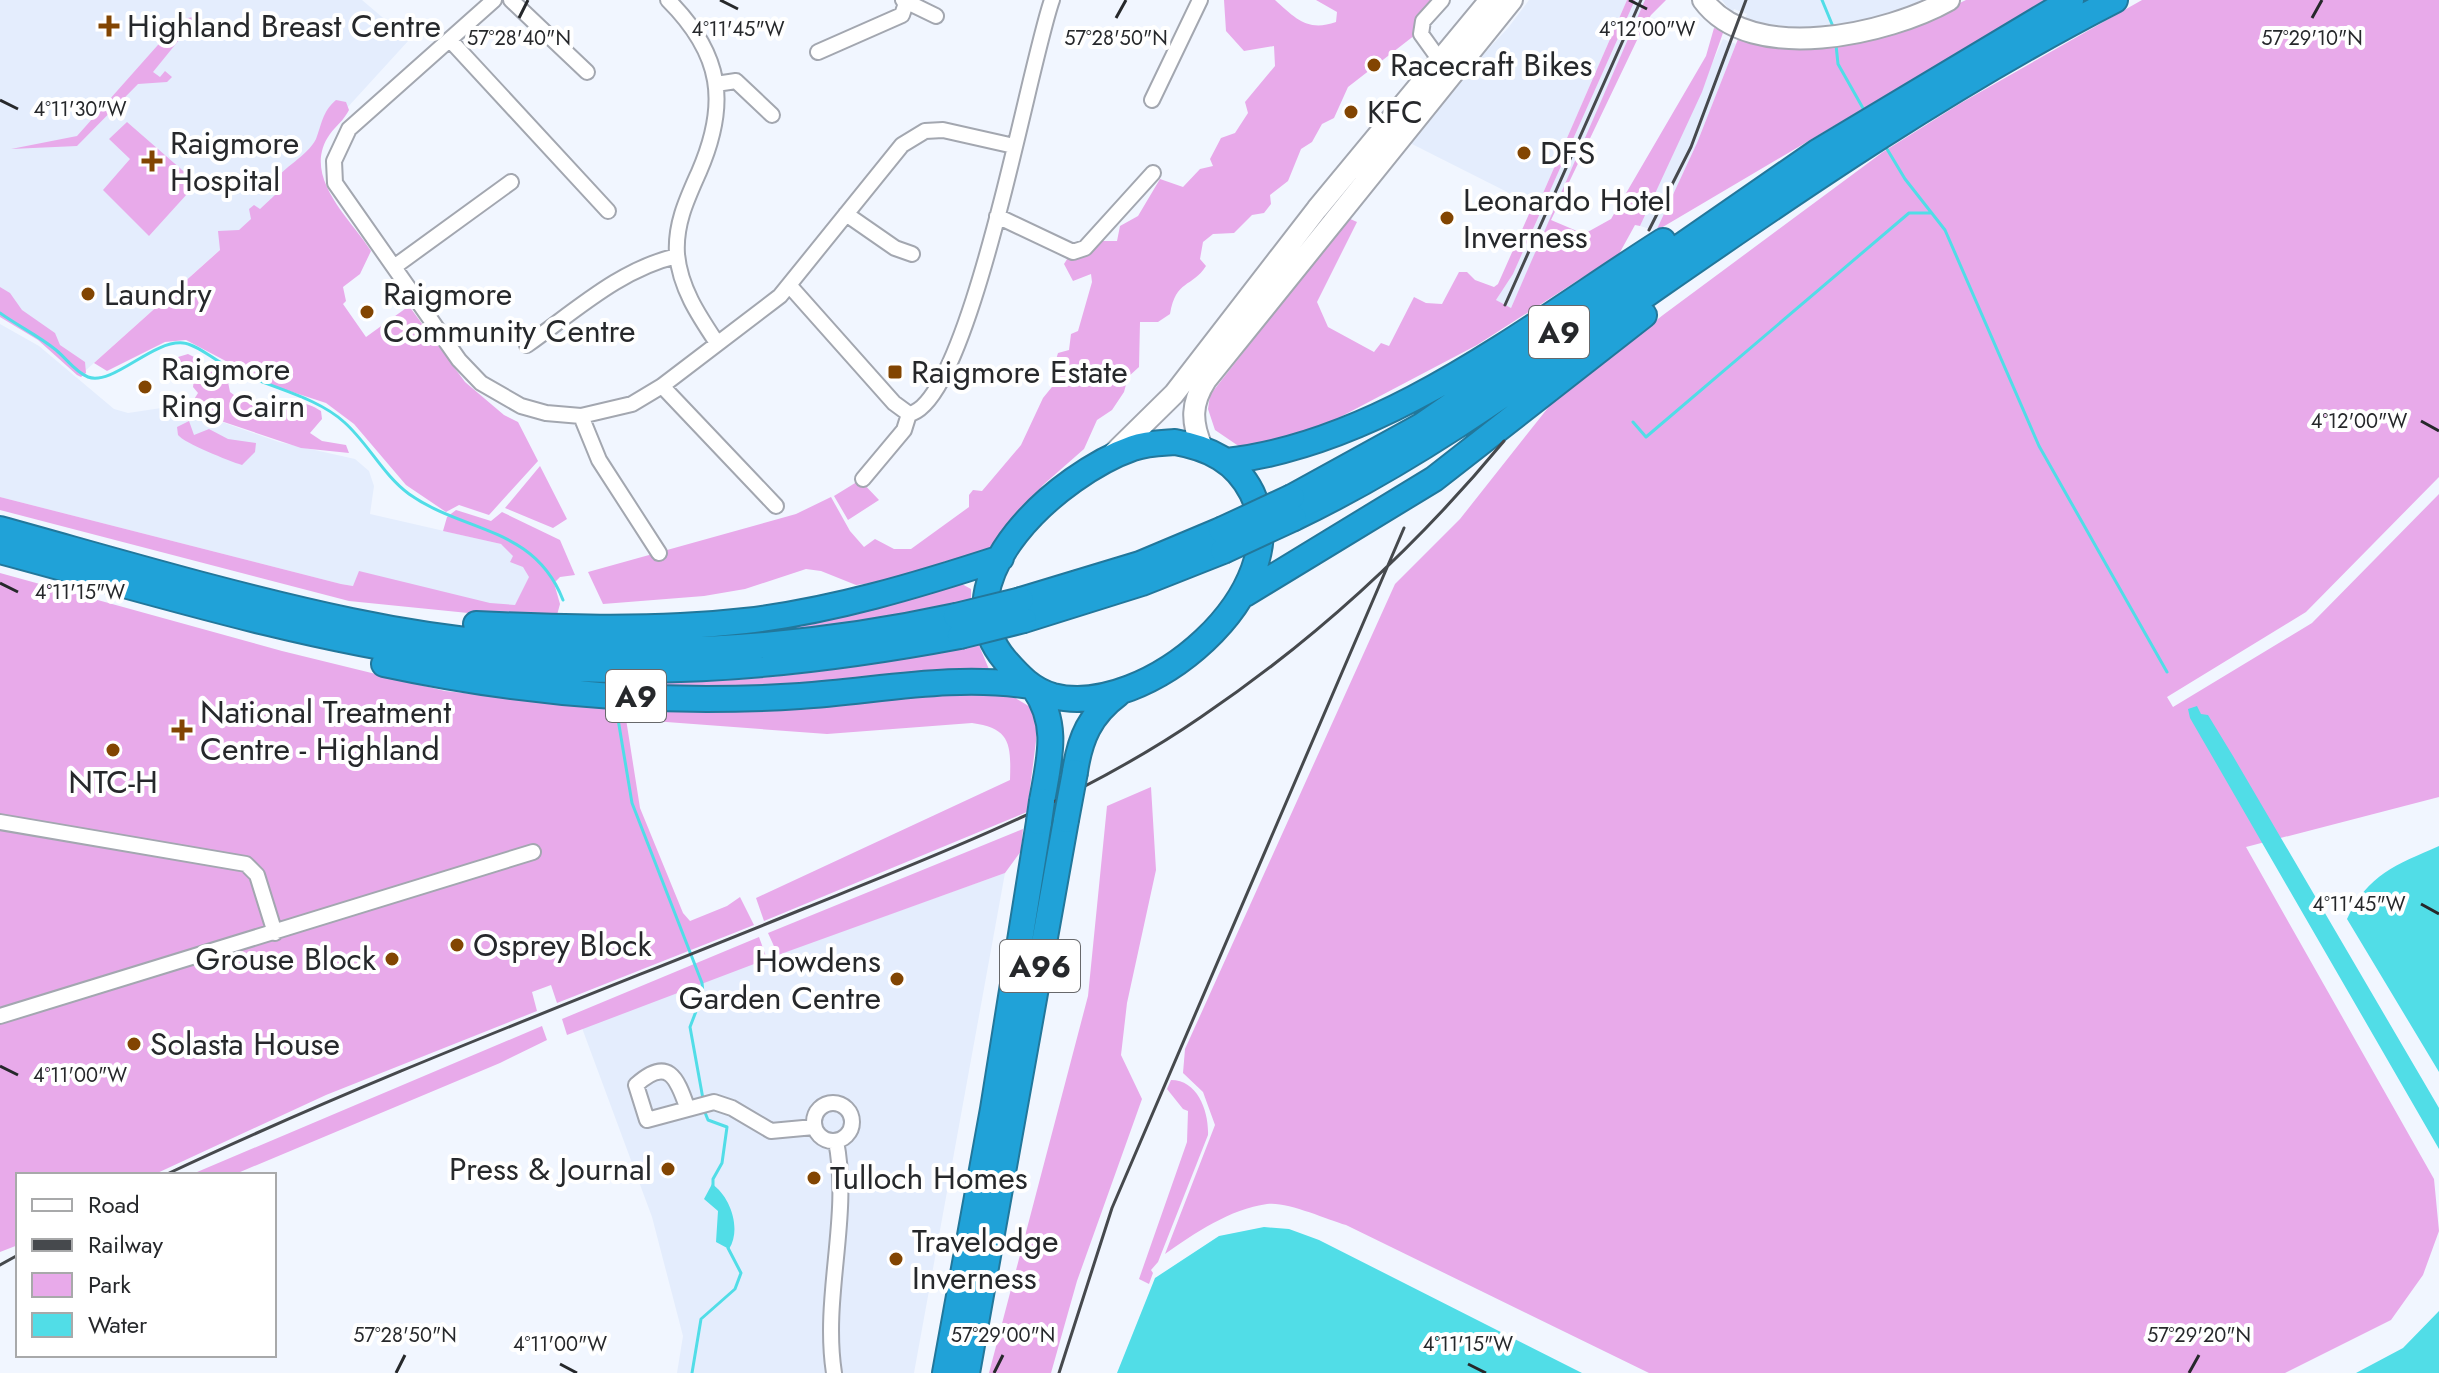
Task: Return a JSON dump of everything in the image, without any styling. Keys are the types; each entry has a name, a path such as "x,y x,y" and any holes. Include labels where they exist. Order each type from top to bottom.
{"highway":[{"name":"A9","path":"1293,508 1421,426 1817,152 2071,0"},
{"name":"A9","path":"0,551 278,626 442,657 574,670 707,670 845,657 1022,610 1140,564 1222,541 1428,445 1890,131 2115,0"},
{"name":"A9","path":"1227,461 1305,446 1394,406 1468,366 1763,176 1817,152"},
{"name":"A9","path":"1243,595 1434,479 1625,330 1745,227"},
{"name":"A96","path":"945,1373 1052,729 1047,710 1032,687 992,640 987,624 987,597 1001,558 1019,530 1049,498 1105,461 1134,448 1156,443 1202,447 1227,461 1245,479 1256,501 1262,524 1262,546 1254,575 1243,595 1214,629 1168,668 1123,690 1096,699 1077,699 1032,687"},
{"name":"A9","path":"0,529 351,621 429,634 575,650 689,650 958,626"},
{"name":"A9","path":"351,621 585,629 747,621 836,605 1001,558"},
{"name":"A9","path":"156,593 211,620 292,642 451,677 559,691 704,699 801,696 985,679 1032,687"},
{"name":"A96","path":"967,1373 1081,740 1092,718 1123,690"},
{"path":"932,1373 963,1272"}],"main road":[{"path":"1105,461 1174,394 1439,59 1490,0"},
{"path":"1202,447 1194,427 1193,410 1206,380 1512,0"},
{"path":"1703,0 1719,19 1743,30 1809,37 1885,27 1949,0"},
{"path":"1439,59 1450,62 1470,37 1489,28"}],"street":[{"path":"494,0 349,129 334,161 335,183 459,360 481,383 521,406 581,416 632,404 662,386 789,285 902,145 925,131 943,130 1014,146"},
{"path":"511,0 587,72"},
{"path":"668,0 693,28 715,70 719,104 713,140 685,202 678,228 677,256 686,290 717,343"},
{"path":"789,285 894,403 909,414 918,413 929,400 961,337 980,283 1037,44 1052,0"},
{"path":"1152,100 1200,0"},
{"path":"1439,59 1421,34 1423,21 1442,0"},
{"path":"818,52 902,15 904,2 936,16"},
{"path":"450,40 608,211"},
{"path":"716,84 736,81 772,115"},
{"path":"997,216 1073,252 1085,248 1153,173"},
{"path":"394,267 511,182"},
{"path":"846,214 895,248 912,254"},
{"path":"527,345 626,275 654,261 677,256"},
{"path":"662,386 776,506"},
{"path":"863,479 904,430 909,414"},
{"path":"581,416 599,460 659,553"},
{"path":"0,822 246,864 257,875 275,933"},
{"path":"0,1016 533,852"},
{"path":"828,1096 855,1114 849,1132 836,1141 820,1136 814,1127 816,1114 828,1096"},
{"path":"698,1104 725,1104 771,1131 814,1127"},
{"path":"834,1373 831,1299 840,1191 836,1141"}],"shaded area":[{"name":"Raigmore Hospital","path":"0,0 362,0 409,40 336,120 272,203 85,371 0,299"},
{"path":"1529,0 1627,0 1537,207 1406,141 1420,133 1437,112 1442,98 1508,28"},
{"path":"1635,0 1645,0 1636,27 1511,308 1496,300 1513,274"},
{"path":"1722,0 1930,0 1877,19 1802,28 1744,21 1747,14 1734,9 1732,14"},
{"path":"1723,39 1736,44 1697,143 1656,231 1640,226"},
{"path":"0,324 39,346 114,409 128,413 168,407 188,410 279,442 355,459 369,471 374,486 370,514 501,544 529,562 532,614 341,584 0,497"},
{"path":"1005,873 914,1373 677,1373 683,1336 652,1217 582,1028 677,990"}],"green space":[{"path":"1224,0 1275,0 1303,22 1326,25 1336,22 1337,12 1316,0 1435,0 1415,35 1348,87 1334,118 1322,124 1312,142 1301,149 1288,181 1270,195 1271,204 1264,213 1252,215 1234,233 1213,234 1203,242 1200,259 1206,266 1180,289 1170,314 1158,322 1140,322 1139,367 1128,377 1124,392 1112,410 1097,420 1084,449 1043,485 983,556 945,561 920,577 856,585 821,571 806,569 745,589 704,596 603,604 588,572 796,514 831,497 850,531 864,547 875,539 894,549 911,549 969,507 969,495 973,490 982,491 1021,445 1043,398 1060,377 1054,366 1058,353 1069,350 1071,334 1078,331 1092,282 1091,274 1073,281 1064,264 1069,256 1089,256 1099,241 1117,241 1120,226 1138,216 1160,179 1183,187 1200,169 1213,166 1210,159 1221,138 1235,133 1248,113 1245,102 1275,66 1274,46 1244,51 1226,31"},
{"path":"1627,0 1635,0 1513,274 1496,300 1511,308 1645,0 1666,0 1651,15 1638,38 1551,220 1584,234 1611,219 1706,56 1714,28 1724,30 1702,92 1640,226 1635,225 1619,254 1477,345 1325,425 1282,441 1240,447 1215,430 1208,409 1210,395 1348,218 1357,222 1317,302 1328,327 1374,352 1381,343 1389,346 1414,297 1426,303 1442,304 1459,272 1467,272 1475,280 1494,287 1498,284 1533,205 1537,207"},
{"path":"1966,0 2047,0 1656,231 1697,143 1738,39 1842,45 1905,29"},
{"path":"2142,0 2439,0 2439,477 2306,612 2167,697 2173,707 2312,623 2439,494 2439,797 2246,847 2434,1179 2439,1231 2423,1275 2391,1320 2285,1373 1649,1373 1346,1225 1295,1208 1267,1204 1240,1211 1201,1230 1165,1254 1215,1125 1203,1092 1183,1073 1185,1049 1395,584 1460,519 1551,404 1663,315 1883,152 1961,103"},
{"path":"194,17 214,34 211,39 192,24 153,72 160,77 165,71 172,77 167,82 138,84 77,146 11,149 77,136 181,19"},
{"path":"336,100 346,102 349,110 322,150 321,166 332,196 371,251 360,274 343,287 346,301 343,304 366,337 409,306 465,382 504,415 518,422 538,461 489,515 459,505 446,512 406,485 354,424 326,403 271,385 186,340 165,342 107,371 94,363 220,250 218,231 239,230 251,219 249,209 254,205 260,209 275,195 272,185 312,145 325,114"},
{"path":"127,122 197,183 149,236 103,190 130,159 109,139"},
{"path":"0,287 10,293 22,310 55,333 60,345 85,362 86,373 81,377 77,375 38,340 0,317"},
{"path":"188,354 196,358 198,368 212,364 226,372 230,392 242,401 257,399 260,408 277,407 284,413 290,404 295,403 321,411 322,419 310,433 322,441 346,445 349,453 301,448 197,413 193,401 198,393 193,387 194,379 181,375 178,357"},
{"path":"189,421 194,435 209,429 228,439 256,443 255,452 242,465 197,447 178,435 177,427"},
{"path":"540,466 567,519 553,528 505,508"},
{"path":"860,480 879,500 848,520 834,496"},
{"path":"0,497 341,584 353,586 359,571 490,603 515,605 529,577 523,567 510,562 513,556 501,544 443,531 447,517 456,510 491,521 502,512 560,540 575,575 560,577 554,583 560,604 557,615 488,615 349,601 0,510"},
{"path":"0,573 282,651 445,691 601,707 946,690 1007,693 1032,708 1038,725 1027,812 764,921 756,898 1010,780 1006,740 995,729 972,723 827,734 626,719 640,808 683,913 690,921 727,906 740,897 754,925 557,1003 551,985 532,992 537,1011 326,1095 157,1173 16,1173 16,1246 0,1252"},
{"path":"960,583 971,589 971,601 926,612 757,637 526,635"},
{"path":"978,643 991,674 672,693 504,673 614,682 751,679 888,661"},
{"path":"1151,787 1156,870 1127,1003 1121,1055 1142,1099 1077,1281 1051,1373 989,1373 1088,996 1107,806"},
{"path":"1023,829 1021,851 1005,873 778,955 768,933"},
{"path":"759,937 767,959 567,1035 562,1019"},
{"path":"542,1026 547,1040 500,1063 238,1173 195,1173"},
{"path":"1171,1080 1180,1081 1195,1091 1204,1107 1208,1135 1158,1262 1151,1270 1153,1273 1149,1284 1139,1279 1187,1142 1188,1111 1167,1089"}],"water":[{"path":"2197,706 2201,714 2208,715 2233,756 2439,1108 2439,1149 2190,718 2188,709"},
{"path":"2439,846 2439,1072 2347,919 2374,881"},
{"path":"712,1184 724,1196 732,1214 734,1232 729,1249 716,1242 718,1211 704,1199"},
{"path":"1264,1227 1289,1229 1319,1240 1582,1373 1117,1373 1155,1278 1219,1236"},
{"path":"2439,1311 2439,1373 2356,1373 2403,1348"}],"waterway":[{"path":"1822,0 1834,29"},
{"path":"1836,45 1838,64 1864,110"},
{"path":"1884,144 1905,179 1945,230 2039,446 2167,672"},
{"path":"1633,422 1646,437 1909,213 1931,213"},
{"path":"0,313 49,345 88,377 109,375 159,348 183,343 240,373 318,404 353,430 391,478 409,494 430,507 516,544 534,558 550,576 563,600"},
{"path":"617,713 632,803 702,983 703,993 690,1027 703,1099"},
{"path":"704,1110 708,1120 727,1127 722,1163 713,1179 713,1188"},
{"path":"692,1373 701,1319 735,1289 741,1273 728,1248"}],"railway":[{"path":"1505,305 1641,0"},
{"path":"1649,230 1691,147 1746,0"},
{"path":"169,1173 402,1071 957,846 1106,775 1201,717 1324,624 1400,555 1504,441"},
{"path":"1059,1373 1112,1208 1404,528"},
{"path":"0,1265 16,1256"}],"place":[{"name":"Highland Breast Centre","path":"109,26"},
{"name":"Racecraft Bikes","path":"1374,65"},
{"name":"KFC","path":"1351,112"},
{"name":"DFS","path":"1524,153"},
{"name":"Raigmore Hospital","path":"152,161"},
{"name":"Leonardo Hotel Inverness","path":"1447,218"},
{"name":"Laundry","path":"88,294"},
{"name":"Raigmore Community Centre","path":"367,312"},
{"name":"Raigmore Estate","path":"895,372"},
{"name":"Raigmore Ring Cairn","path":"145,387"},
{"name":"National Treatment Centre - Highland","path":"182,730"},
{"name":"NTC-H","path":"113,750"},
{"name":"Osprey Block","path":"457,945"},
{"name":"Grouse Block","path":"392,959"},
{"name":"Howdens Garden Centre","path":"897,979"},
{"name":"Solasta House","path":"134,1044"},
{"name":"Press & Journal","path":"668,1169"},
{"name":"Tulloch Homes","path":"814,1178"},
{"name":"Travelodge Inverness","path":"896,1259"}]}
